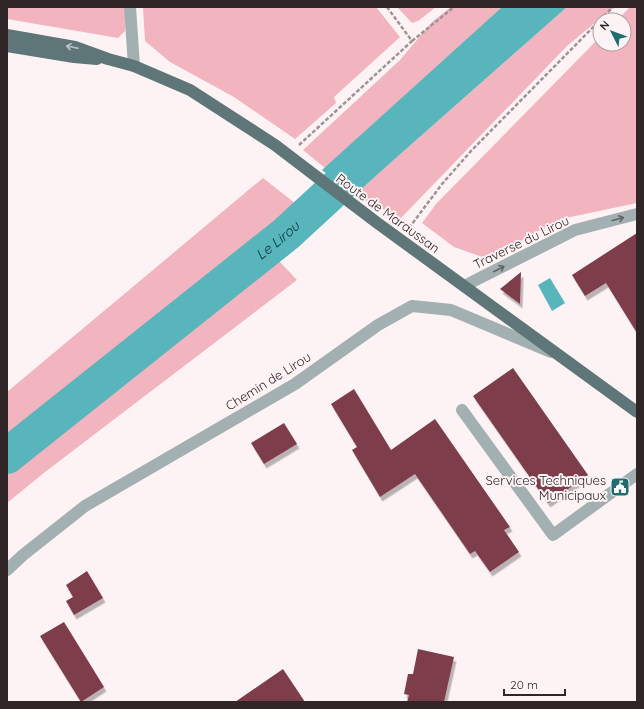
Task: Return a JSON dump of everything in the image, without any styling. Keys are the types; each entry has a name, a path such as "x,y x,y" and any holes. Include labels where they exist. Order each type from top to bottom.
{"main road":[{"name":"Route de Maraussan","path":"7,35 75,47 108,59 134,66 190,90 275,145 290,158 376,222 637,412"},
{"name":"Route de Maraussan","path":"7,46 74,58 108,59"}],"street":[{"path":"130,7 134,66"},
{"name":"Traverse du Lirou","path":"464,286 575,230 637,214"},
{"name":"Chemin de Lirou","path":"7,570 23,554 85,506 295,384 378,325 412,306 451,310 563,358"},
{"path":"462,410 553,535 637,474"}],"path":[{"path":"387,7 412,41"},
{"path":"290,158 412,41 454,7"},
{"path":"400,239 442,184 471,151 590,28 613,7"}],"shaded area":[{"path":"7,7 127,7 125,31 118,38 7,19"},
{"path":"143,7 376,7 400,37 334,97 336,103 295,139 234,97 170,62 145,41"},
{"path":"397,7 436,7 418,21 412,23"},
{"path":"451,7 502,7 325,168 303,150 400,60 432,22"},
{"path":"567,7 614,7 608,12 592,12 592,25 567,46 401,218 354,195"},
{"path":"630,7 637,7 637,203 561,219 488,259 454,247 422,223 436,204 592,45 592,52 632,52 632,12 625,12"},
{"path":"263,178 300,207 269,238 44,418 56,433 279,261 297,280 45,472 7,503 7,392"}],"water":[{"path":"502,7 567,7 354,195 322,170"},
{"path":"550,278 565,303 552,311 538,285"}],"building":[{"path":"637,233 637,333 606,283 585,296 572,275"},
{"path":"521,272 520,304 500,289"},
{"path":"513,368 588,475 548,503 473,396"},
{"path":"354,389 391,450 435,419 510,527 504,530 519,552 490,572 475,551 470,554 415,474 380,497 352,450 357,447 331,404"},
{"path":"284,423 297,444 264,464 251,443"},
{"path":"87,571 103,598 74,615 66,601 73,597 66,585"},
{"path":"64,622 104,687 81,702 40,636"},
{"path":"418,649 454,657 444,702 407,702 409,695 404,694 408,674 413,674"},
{"path":"283,669 305,702 235,702"}],"waterway":[{"name":"Le Lirou","path":"7,456 286,234 376,151"}],"place":[{"name":"Services Techniques Municipaux","path":"620,487"}]}
